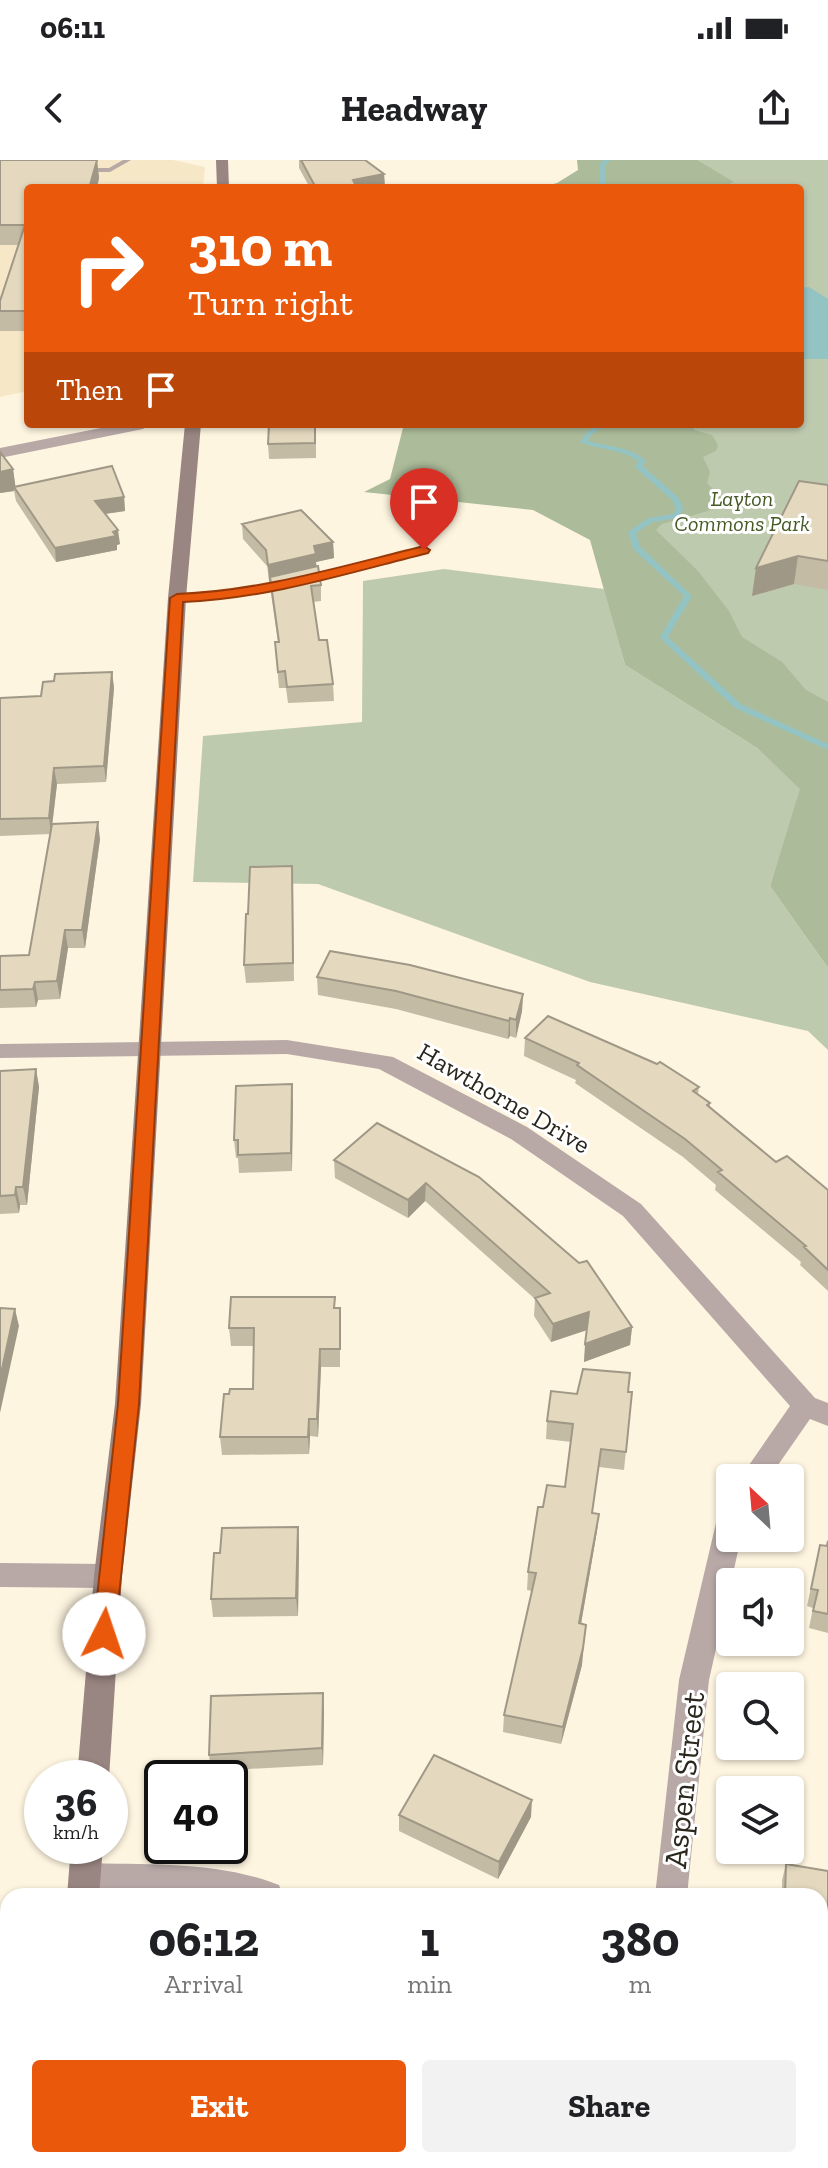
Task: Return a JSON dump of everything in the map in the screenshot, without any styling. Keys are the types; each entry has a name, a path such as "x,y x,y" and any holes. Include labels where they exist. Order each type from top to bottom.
{"street":[{"path":"222,160 223,184"},
{"path":"0,453 123,428"},
{"path":"94,1760 108,1576 128,1404 177,598 193,428"},
{"name":"Hawthorne Drive","path":"0,1051 287,1047 385,1062 519,1133 632,1210 817,1410"},
{"path":"767,1464 817,1410"},
{"name":"Aspen Street","path":"672,1888 694,1680 723,1552"},
{"path":"0,1575 108,1576"},
{"path":"85,1873 202,1882 230,1888"}],"lane":[{"path":"69,170 110,170 128,160"},
{"path":"177,598 258,591 424,550"}],"shaded area":[{"path":"0,160 173,160 205,167 203,184 24,184 24,392 0,397"}],"green space":[{"path":"577,160 697,160 734,182 554,184 578,170"},
{"name":"Layton Commons Park","path":"616,160 828,160 828,766 528,428 804,428 804,184 610,184"},
{"path":"403,428 694,428 712,435 718,445 716,451 703,457 710,472 707,483 724,500 708,511 662,524 656,530 698,571 729,611 742,637 782,662 806,690 828,702 828,968 770,886 800,789 757,748 625,665 590,540 533,510 364,492 390,479"},
{"path":"444,569 604,589 625,665 757,748 801,789 770,886 828,968 828,1050 808,1031 590,982 318,884 193,882 203,736 362,722 363,581"}],"water":[{"path":"809,287 828,299 828,359 804,359 804,288"}],"building":[{"path":"0,160 97,160 90,184 24,184 24,225 0,225"},
{"path":"301,160 365,160 384,174 353,180 355,184 314,184"},
{"path":"24,228 24,311 0,311 0,301"},
{"path":"269,428 315,428 315,443 268,444"},
{"path":"0,452 13,469 0,472"},
{"path":"112,466 124,497 95,501 118,530 113,532 116,536 55,548 14,487"},
{"path":"799,481 828,485 828,561 798,556 756,568"},
{"path":"301,510 333,542 314,546 316,554 268,565 266,550 242,524"},
{"path":"318,566 321,585 311,586 319,640 327,640 333,684 287,687 285,671 278,672 275,642 279,642 270,577"},
{"path":"112,672 104,766 54,768 49,818 0,819 0,698 41,696 43,682 54,681 55,674"},
{"path":"98,822 82,930 65,930 57,981 35,982 33,989 0,990 0,956 29,955 52,824"},
{"path":"292,866 293,963 244,965 250,867"},
{"path":"330,951 410,965 523,994 516,1020 510,1018 509,1021 396,991 317,977"},
{"path":"548,1016 657,1064 660,1062 699,1087 693,1091 710,1103 707,1105 776,1162 787,1156 828,1190 828,1270 806,1246 718,1172 722,1170 685,1139 577,1065 579,1063 525,1038"},
{"path":"36,1069 23,1187 16,1187 15,1195 0,1196 0,1071"},
{"path":"292,1084 291,1153 238,1155 238,1140 234,1140 236,1086"},
{"path":"377,1123 479,1177 579,1263 587,1261 632,1327 585,1344 589,1312 553,1324 535,1298 550,1293 426,1183 408,1200 334,1160"},
{"path":"231,1297 335,1297 334,1308 340,1308 340,1349 320,1349 317,1419 309,1419 308,1437 220,1437 224,1394 229,1394 230,1389 253,1389 254,1328 229,1328"},
{"path":"0,1308 15,1309 0,1378"},
{"path":"583,1369 630,1373 628,1392 632,1392 626,1452 601,1449 592,1513 599,1514 579,1623 586,1625 583,1648 563,1727 504,1715 536,1573 528,1572 538,1507 543,1507 547,1485 565,1487 573,1424 547,1421 551,1391 577,1394"},
{"path":"298,1527 296,1598 211,1599 214,1553 220,1553 222,1528"},
{"path":"828,1541 828,1614 813,1611 818,1590 811,1589 820,1545 827,1546"},
{"path":"323,1693 322,1748 209,1755 211,1696"},
{"path":"434,1755 532,1800 499,1862 399,1815"},
{"path":"786,1864 828,1871 828,1888 785,1888"}],"waterway":[{"path":"603,184 602,164 608,160"},
{"path":"598,428 588,434 584,442 636,456 642,461 639,466 675,499 680,509 675,516 651,520 632,532 636,547 688,596 664,637 738,706 828,747"}],"route":[{"path":"104,1634 128,1404 177,598 258,591 424,550"}]}
